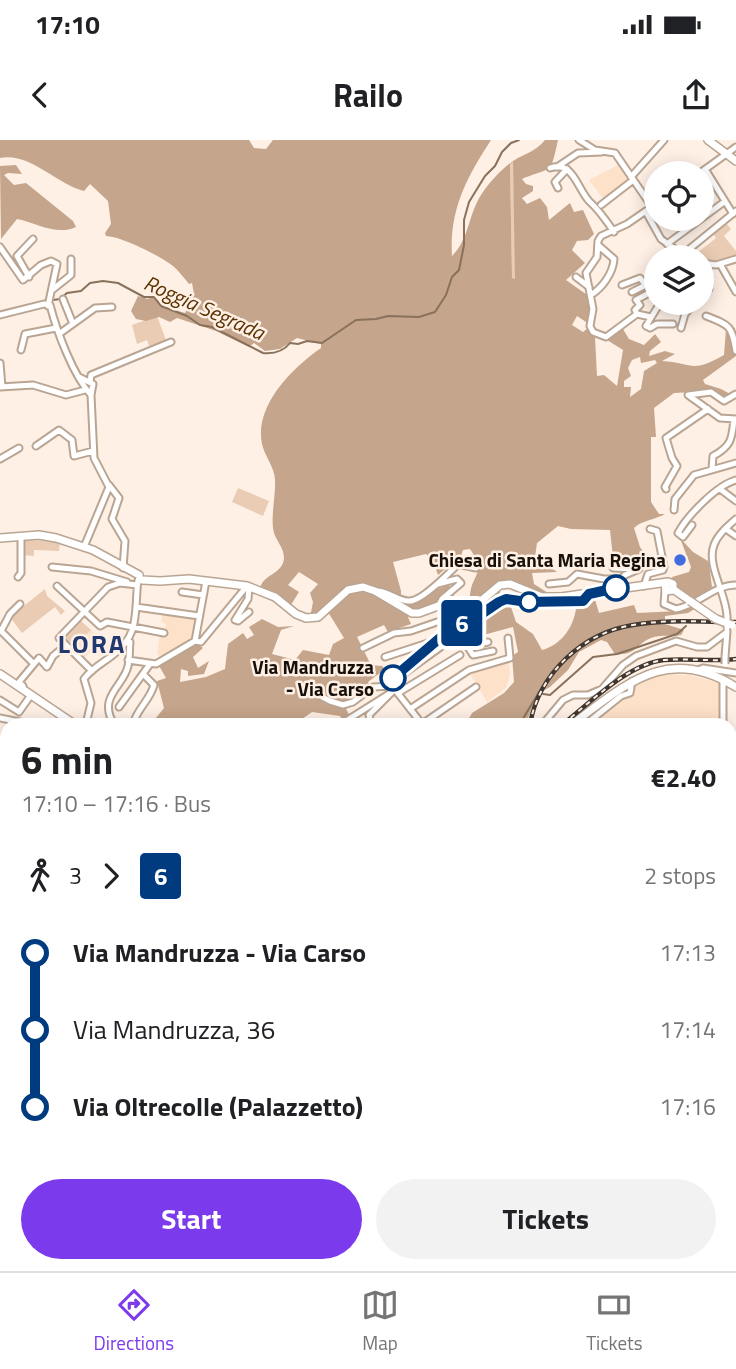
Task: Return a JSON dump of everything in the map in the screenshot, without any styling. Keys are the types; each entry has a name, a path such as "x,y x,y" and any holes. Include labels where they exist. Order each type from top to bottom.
{"main road":[{"path":"708,140 736,161"},
{"path":"0,538 48,536 84,547 139,580 189,579 248,587 275,597 296,614 306,618 318,617 326,612 351,588 363,587 375,591 412,613 419,613 432,606 464,610 475,606 500,585 510,584 542,597 589,594 645,585 669,590 690,601 730,630"},
{"path":"682,669 731,686"},
{"path":"580,718 632,681 652,672 698,670 731,686"},
{"path":"3,676 64,718"}],"street":[{"path":"601,205 632,179 664,140"},
{"path":"583,141 603,152"},
{"path":"714,163 736,147"},
{"path":"557,167 578,153 615,153 644,194"},
{"path":"550,168 566,169 578,180 588,200 597,206 614,232"},
{"path":"558,188 555,181 566,169"},
{"path":"697,245 735,213 724,202 714,184"},
{"path":"656,231 667,244 724,202"},
{"path":"644,213 614,232 601,236 597,257 586,273 593,317 590,326 599,336 606,337 637,314 651,317 647,323 648,328 657,324 673,324"},
{"path":"29,276 18,256 33,239"},
{"path":"591,295 610,274 614,264 614,258 599,246"},
{"path":"0,247 22,279 43,264 50,261 56,263 52,290 46,305"},
{"path":"52,290 71,275 71,259"},
{"path":"714,263 736,259"},
{"path":"720,264 736,292"},
{"path":"576,277 589,287"},
{"path":"622,285 640,278 644,283"},
{"path":"632,292 644,286"},
{"path":"637,314 635,310 640,305 636,300 644,296"},
{"path":"63,299 74,324"},
{"path":"46,305 52,313 69,360 87,388"},
{"path":"0,315 46,305"},
{"path":"21,350 25,334 57,331 74,324 95,308 112,307"},
{"path":"681,328 685,315"},
{"path":"706,316 725,323 731,329 735,335 736,351"},
{"path":"123,568 125,541 112,519 119,498 94,459 87,388 91,376 171,342"},
{"path":"0,363 1,387 33,385 66,395 87,388"},
{"path":"712,469 713,456 724,450 730,442 735,418 720,418 688,395 711,392 724,401 736,394"},
{"path":"666,489 677,468 668,449 667,437 708,409"},
{"path":"36,446 59,430 72,440 74,456 93,451"},
{"path":"0,459 19,448"},
{"path":"674,510 675,499 696,474 736,463"},
{"path":"692,525 684,537 678,533 688,517 727,482 736,480"},
{"path":"84,547 109,485"},
{"path":"720,489 736,501"},
{"path":"730,497 736,489"},
{"path":"727,672 725,660 730,630 713,548 736,519"},
{"path":"645,585 648,574 663,570 664,567 657,531 650,529"},
{"path":"726,529 736,536"},
{"path":"18,577 21,573 21,537"},
{"path":"438,584 458,564 476,568"},
{"path":"52,568 106,573 139,580"},
{"path":"610,589 620,579 639,568 613,568"},
{"path":"550,584 568,582 577,574 620,579"},
{"path":"711,592 717,577"},
{"path":"375,591 381,590 408,601 416,600 431,587 457,579 461,583 442,599 439,606"},
{"path":"111,718 110,695 126,672 139,580"},
{"path":"92,671 59,638 84,610 113,584 139,580"},
{"path":"195,641 206,581"},
{"path":"669,590 666,606 676,609 688,606 720,586 736,585"},
{"path":"57,586 100,626 107,622 164,633"},
{"path":"248,587 248,599 235,620 239,621 249,612"},
{"path":"128,660 156,664 195,641 201,642 248,587"},
{"path":"182,592 203,595"},
{"path":"392,689 395,676 437,640 506,599 527,602 583,601 589,594"},
{"path":"20,604 10,614 1,631 34,664"},
{"path":"136,607 199,616"},
{"path":"727,614 736,619"},
{"path":"363,648 394,633 411,631 440,621 456,621 465,617 467,621"},
{"path":"455,628 474,655 493,651"},
{"path":"350,718 392,689 453,638 455,628"},
{"path":"548,718 563,700 602,689 623,665 635,656 676,641 697,648 707,648 730,630"},
{"path":"410,709 469,670 510,658 508,638"},
{"path":"87,718 91,703 84,682 86,675 124,647 130,639"},
{"path":"385,657 437,640"},
{"path":"464,643 475,645 488,642"},
{"path":"52,709 19,683 39,658 47,667 53,656 65,646"},
{"path":"370,718 369,715 392,689 460,654"},
{"path":"120,707 150,664"},
{"path":"698,670 704,668 736,673"},
{"path":"135,718 154,685 144,674"},
{"path":"0,687 3,676"},
{"path":"594,718 621,696 630,693 632,681"},
{"path":"724,718 731,686"},
{"path":"431,718 476,687"},
{"path":"311,691 343,705 353,702 373,688 392,689 417,718"},
{"path":"0,700 19,712 31,695"}],"shaded area":[{"path":"0,140 249,140 254,148 266,149 273,140 491,140 461,195 453,224 452,256 462,241 478,200 495,177 509,164 537,148 545,140 558,140 549,168 522,179 533,186 533,191 522,198 527,204 540,198 547,207 549,220 570,203 574,212 583,210 594,234 588,240 577,241 572,250 585,263 566,280 590,297 592,311 589,324 577,316 572,325 583,332 588,328 589,333 595,337 597,376 604,375 617,386 623,350 607,340 623,329 629,339 644,345 655,334 661,342 650,351 649,356 665,351 675,354 662,361 698,366 724,355 726,329 735,328 736,356 703,380 705,384 732,395 726,399 711,391 674,393 654,408 656,437 651,437 651,502 659,514 665,514 634,528 640,547 647,557 642,564 614,567 610,530 558,526 537,543 535,557 557,572 532,573 534,584 548,593 544,596 499,583 501,605 510,604 516,622 533,634 542,650 560,640 572,623 576,609 563,608 564,604 587,603 594,596 599,613 634,605 637,613 679,611 692,605 696,608 688,613 665,616 665,624 684,630 681,635 651,638 632,651 622,654 615,654 607,642 601,640 579,652 568,670 541,692 528,718 469,718 472,713 504,693 514,682 512,656 518,652 513,627 476,637 459,635 456,626 476,620 469,614 471,588 478,564 470,549 463,550 461,556 438,575 433,561 426,554 393,562 401,601 413,603 434,590 449,585 459,606 430,604 408,617 411,624 388,632 384,625 357,637 371,665 385,669 368,682 372,690 346,709 351,718 312,712 304,718 156,718 164,708 157,681 166,678 158,664 195,642 203,648 193,657 198,668 209,661 204,674 188,676 188,671 181,669 180,682 206,677 225,669 228,644 243,633 247,639 254,635 249,627 262,619 278,627 294,626 281,630 272,654 295,660 303,650 329,655 333,644 344,638 328,612 310,618 313,602 310,593 318,584 299,572 288,585 299,592 289,608 260,590 264,581 283,564 284,558 273,527 275,479 262,444 264,416 287,377 321,348 321,344 297,338 280,349 265,351 254,343 249,347 216,331 177,318 170,322 159,317 146,321 136,319 131,311 138,296 148,299 152,296 168,308 185,313 194,294 192,283 189,284 173,266 151,252 106,236 111,224 108,201 90,184 84,191 32,164 11,157 0,158","holes":["513,162 515,279 512,278 510,164","640,357 641,363 655,360 657,363 644,371 641,389 630,397 631,387 624,387 624,381 631,376 628,368 632,360"]},
{"path":"513,162 516,280 512,278 510,164"},
{"path":"16,165 22,174 4,175 14,185 26,183 73,221 76,227 61,230 17,219 1,239 0,166"},
{"path":"618,165 630,176 627,180 629,182 605,201 589,180"},
{"path":"725,222 731,229 724,236 736,251 736,255 714,261 714,245 707,245 716,238 712,232"},
{"path":"157,316 166,340 149,346 147,340 137,344 132,325"},
{"path":"238,488 269,501 263,516 232,502"},
{"path":"680,538 709,564 712,587 694,599 677,589 672,577 689,572 691,567"},
{"path":"22,540 60,541 59,551 34,550 34,556 23,555"},
{"path":"45,589 47,596 65,611 61,615 55,607 22,633 10,617"},
{"path":"163,610 199,616 195,641 168,657 157,655 160,634 164,635 166,624 161,622"},
{"path":"80,620 91,630 72,649 61,639"},
{"path":"91,630 107,646 97,656 91,651 83,660 72,649"},
{"path":"509,662 510,675 506,688 487,702 469,672"},
{"path":"658,674 689,675 720,683 721,718 596,718 632,692 638,682"}],"waterway":[{"name":"Roggia Segrada","path":"53,300 60,299 67,293 81,291 90,283 118,283 144,297 154,297 161,306 187,316 200,325 212,327 263,353 275,353 290,343 322,343 356,320 388,316 419,317 435,312 446,295 452,277 459,270 464,245 464,220 469,202 502,152 511,143 519,140"},
{"path":"543,694 550,695 593,657 617,654 677,634 686,626"},
{"path":"523,718 539,692"}],"railway":[{"path":"532,718 543,689 553,673 580,647 597,637 646,623 736,622"},
{"path":"570,718 610,685 650,663 664,660 736,659"}],"bus line":[{"name":"6","path":"393,678 454,626 477,617 506,599 527,602 583,601 589,594 616,588"}],"place":[{"name":"Chiesa di Santa Maria Regina","path":"680,560"},
{"name":"Via Mandruzza - Via Carso","path":"393,678"}],"district":[{"name":"LORA","path":"92,644"}]}
